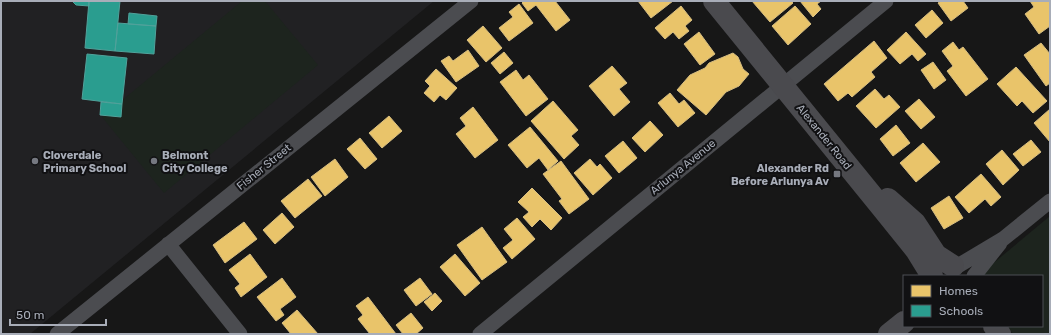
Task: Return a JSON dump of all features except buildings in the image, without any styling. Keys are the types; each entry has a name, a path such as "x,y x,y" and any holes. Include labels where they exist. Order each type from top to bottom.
{"main road":[{"name":"Alexander Road","path":"714,1 887,197 918,227 931,250 957,272"},
{"name":"Alexander Road","path":"727,1 786,82 916,250 931,275"},
{"path":"889,334 903,323"}],"street":[{"name":"Fisher Street","path":"57,334 471,1"},
{"name":"Arlunya Avenue","path":"480,334 886,1"},
{"path":"957,272 1003,239 1050,201"},
{"path":"168,244 240,334"}],"shaded area":[{"name":"Belmont City College","path":"1,1 434,1 30,334 1,334"},
{"path":"242,1 265,1 318,65 164,193 102,117"},
{"path":"1050,216 1050,334 1013,334 1008,327 1043,327 1043,275 982,275 990,266"}],"place":[{"name":"Cloverdale Primary School","path":"35,161"},
{"name":"Belmont City College","path":"154,161"},
{"name":"Alexander Rd Before Arlunya Av","path":"837,174"}]}
